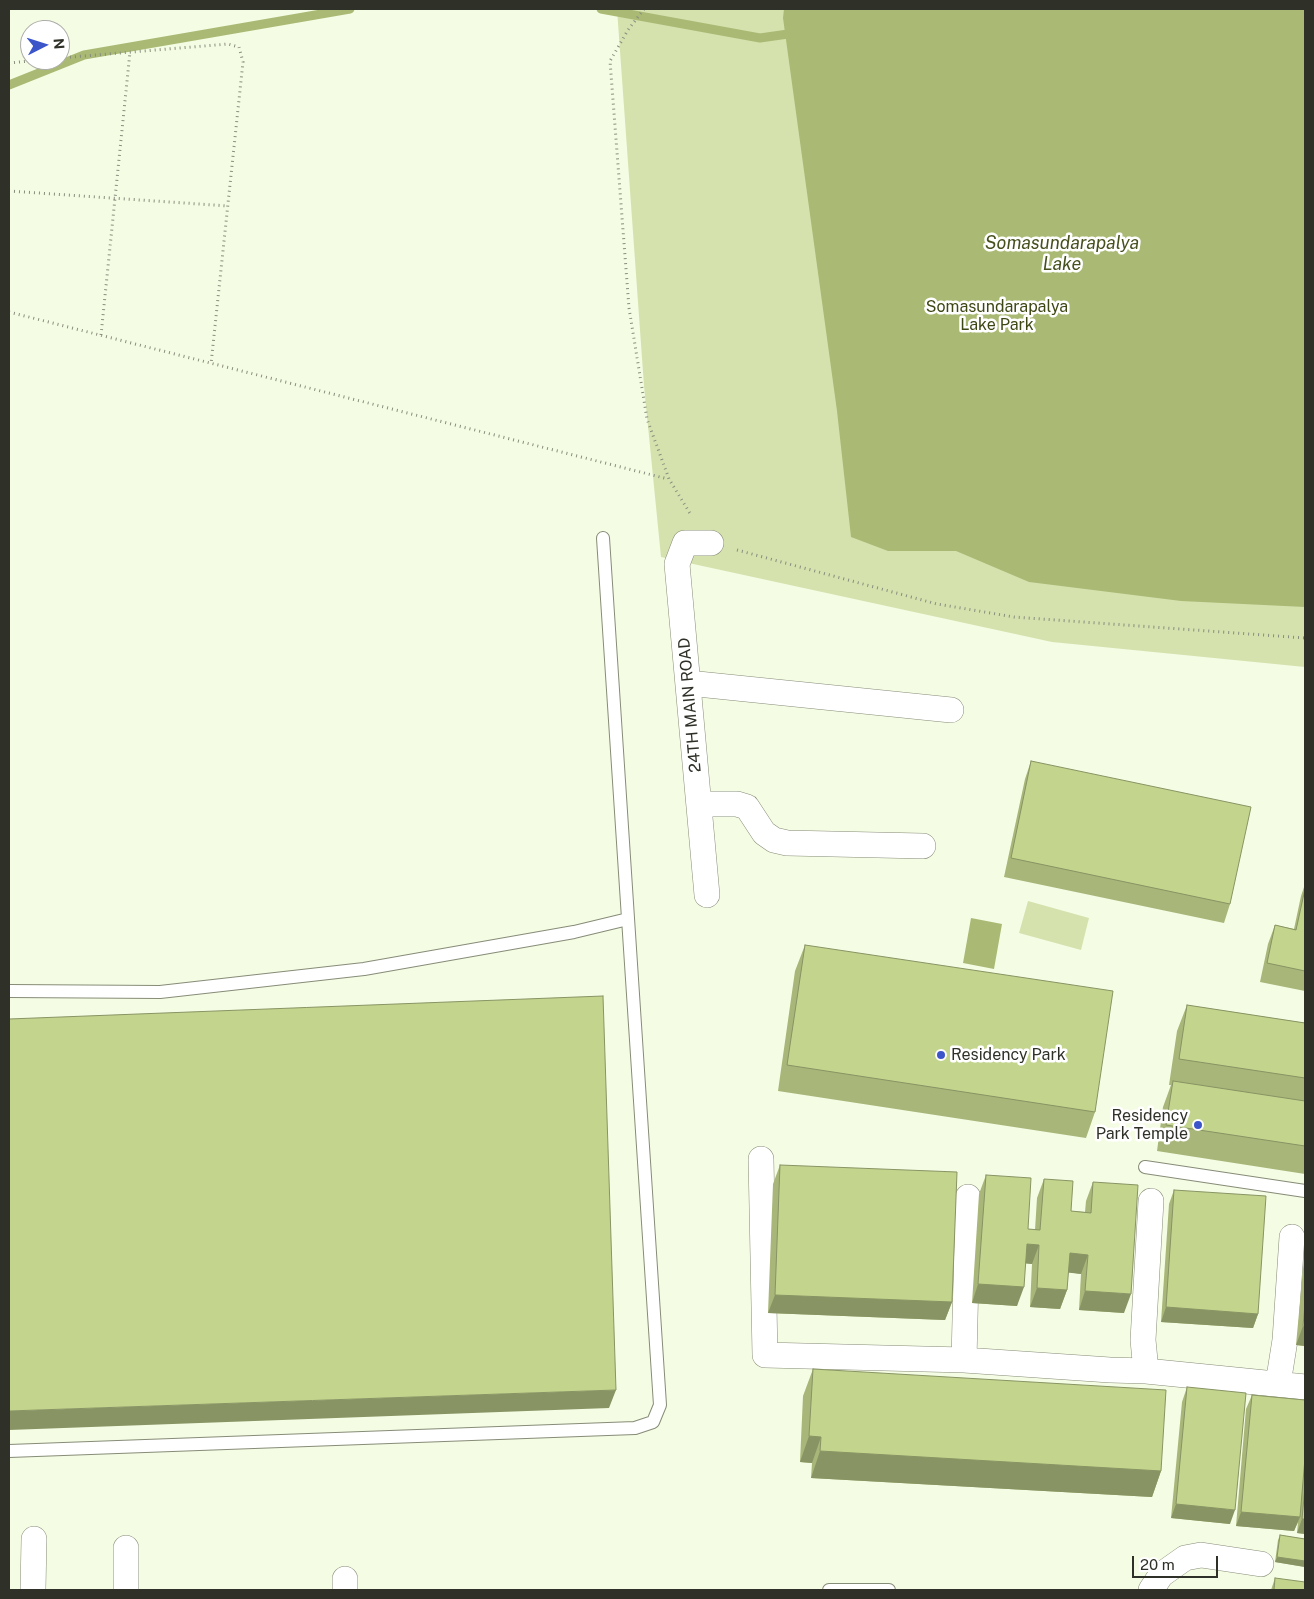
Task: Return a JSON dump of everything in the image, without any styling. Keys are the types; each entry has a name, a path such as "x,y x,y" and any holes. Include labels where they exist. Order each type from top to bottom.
{"street":[{"name":"24TH MAIN ROAD","path":"707,895 677,564 685,543 711,542"},
{"path":"688,683 951,710"},
{"path":"699,804 737,804 747,807 764,833 774,840 787,843 924,846"},
{"path":"761,1159 765,1355 964,1360 1110,1370 1146,1370 1305,1387"},
{"path":"964,1360 968,1197"},
{"path":"1146,1370 1143,1340 1151,1201"},
{"path":"1278,1384 1285,1340 1292,1237"},
{"path":"33,1590 34,1539"},
{"path":"126,1548 126,1590"},
{"path":"1151,1590 1161,1575 1185,1558 1201,1555 1261,1564"}],"lane":[{"path":"9,1451 635,1428 653,1422 660,1405 603,538"},
{"path":"9,991 160,992 364,969 574,932 628,919"},
{"path":"1145,1167 1305,1191"},
{"path":"830,1590 889,1590"}],"path":[{"path":"644,9 628,30 610,60 629,308 648,419 669,480 679,499 711,542 937,604 1014,617 1305,638"},
{"path":"70,57 228,44 239,47 243,62 211,364"},
{"path":"100,336 130,52"},
{"path":"9,191 228,206"},
{"path":"9,312 669,480"}],"green space":[{"name":"Somasundarapalya Lake","path":"617,9 1305,9 1305,667 1052,642 661,557 644,386"},
{"path":"1028,901 1089,918 1081,950 1019,933"}],"water":[{"name":"Somasundarapalya Lake","path":"784,9 1305,9 1305,607 1181,601 1029,582 956,551 888,551 851,537 837,411 783,18"},
{"path":"971,918 1002,924 994,969 963,963"}],"building":[{"path":"1031,761 1251,807 1230,904 1011,858"},
{"path":"1305,889 1305,971 1267,963 1275,925 1296,930"},
{"name":"Residency Park","path":"805,945 1113,991 1095,1112 787,1065"},
{"path":"603,996 616,1390 9,1411 9,1019"},
{"path":"1187,1005 1305,1023 1305,1078 1179,1059"},
{"path":"1173,1081 1305,1101 1305,1146 1166,1125"},
{"path":"780,1165 957,1172 952,1302 775,1295"},
{"path":"986,1175 1031,1178 1028,1229 1040,1230 1044,1179 1073,1181 1071,1211 1091,1213 1093,1182 1138,1185 1131,1294 1085,1291 1088,1255 1070,1253 1067,1290 1037,1288 1039,1245 1027,1244 1024,1287 978,1284"},
{"path":"1174,1190 1266,1196 1258,1314 1166,1307"},
{"path":"1305,1304 1305,1327 1303,1326"},
{"path":"813,1369 1166,1390 1161,1471 820,1451 821,1437 809,1436"},
{"path":"1187,1387 1246,1393 1235,1510 1176,1504"},
{"path":"1252,1395 1305,1400 1305,1458 1300,1517 1241,1512"},
{"path":"1305,1487 1305,1519 1302,1519"},
{"path":"1280,1535 1305,1539 1305,1561 1277,1557"},
{"path":"1275,1578 1305,1582 1305,1590 1274,1590"}],"waterway":[{"path":"9,85 84,55 350,9"},
{"path":"601,9 760,38 795,33"}],"place":[{"name":"Residency Park","path":"941,1055"},
{"name":"Residency Park Temple","path":"1198,1125"}],"park label":[{"name":"Somasundarapalya Lake Park","path":"997,316"}]}
